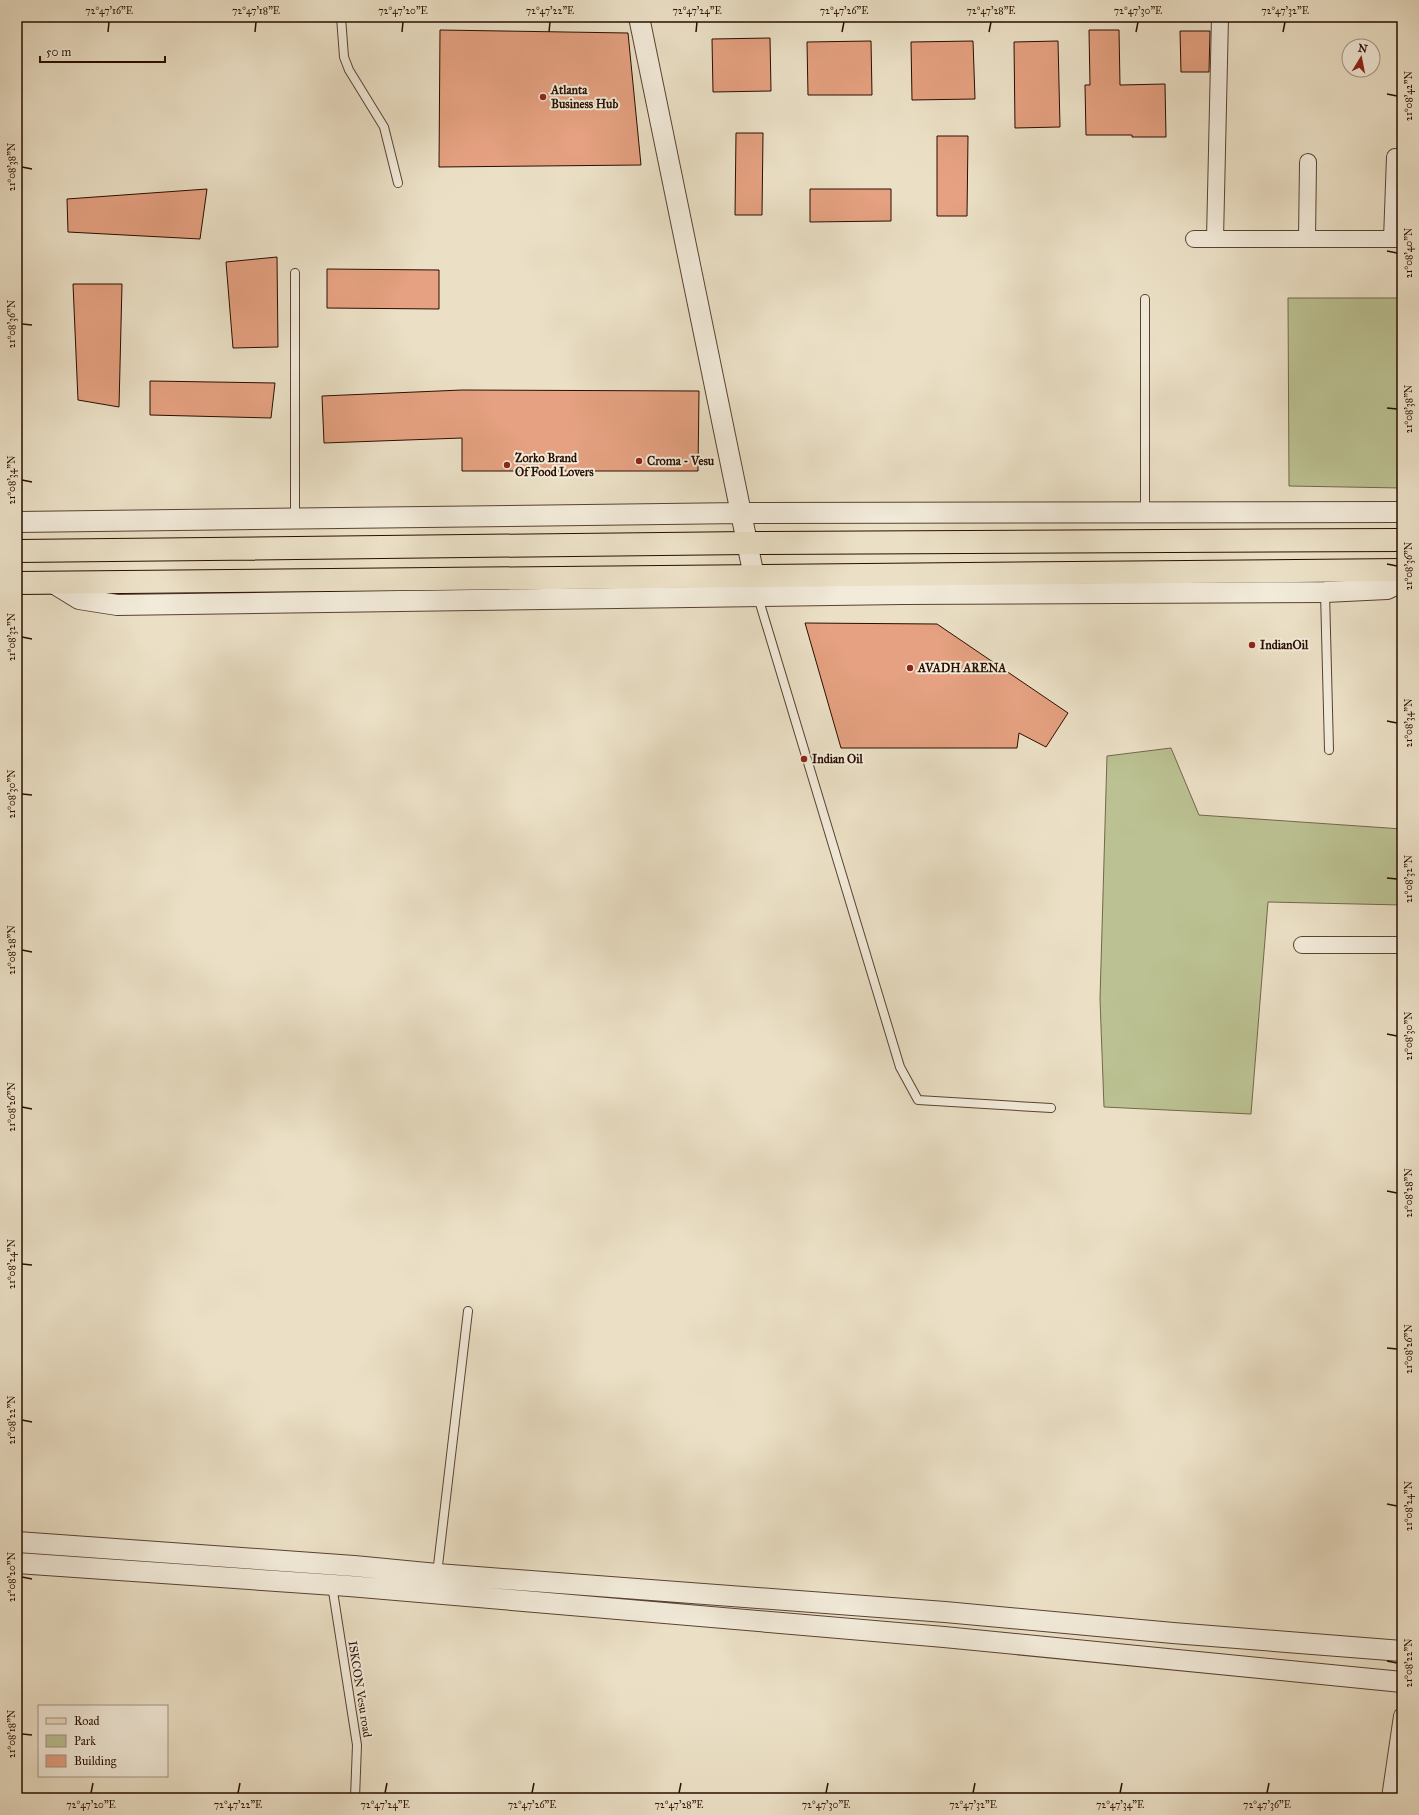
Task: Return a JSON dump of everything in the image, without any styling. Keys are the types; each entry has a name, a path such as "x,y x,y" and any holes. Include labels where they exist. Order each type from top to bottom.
{"main road":[{"path":"17,551 748,543 1402,540"},
{"path":"17,583 756,586 1402,570"}],"street":[{"path":"639,17 756,586 1324,592 1387,589 1402,582"},
{"path":"1215,239 1220,17"},
{"path":"1194,239 1397,239 1395,157"},
{"path":"1306,240 1308,162"},
{"path":"17,522 742,513 1145,514 1402,512"},
{"path":"1302,945 1402,945"},
{"path":"17,1542 354,1566 437,1574 945,1612 1181,1634 1402,1651"},
{"path":"17,1563 332,1585 944,1637 1402,1682"},
{"path":"1390,1798 1402,1716"}],"lane":[{"path":"340,17 344,57 349,70 384,127 398,183"},
{"path":"295,273 295,519"},
{"path":"1145,299 1145,514"},
{"path":"756,586 900,1067 918,1100 1051,1108"},
{"path":"1324,592 1329,750"},
{"path":"437,1574 468,1311"},
{"name":"ISKCON Vesu road","path":"332,1585 357,1745 354,1798"}],"green space":[{"path":"1288,298 1402,298 1402,488 1289,486"},
{"path":"1171,748 1199,815 1402,829 1402,905 1268,902 1251,1114 1104,1107 1100,999 1107,756"}],"building":[{"path":"440,30 628,33 641,165 439,167"},
{"path":"1089,30 1119,30 1120,85 1165,84 1166,137 1086,135 1085,85 1090,85"},
{"path":"1180,31 1210,31 1209,72 1181,72"},
{"path":"770,38 771,91 713,92 712,39"},
{"path":"871,41 872,95 808,95 807,42"},
{"path":"973,41 975,99 912,100 911,42"},
{"path":"1058,41 1060,127 1015,128 1014,42"},
{"path":"736,133 763,133 762,215 735,215"},
{"path":"937,136 968,136 967,216 937,216"},
{"path":"207,189 200,239 68,232 67,199"},
{"path":"810,189 891,189 891,221 810,222"},
{"path":"277,257 278,347 233,348 226,262"},
{"path":"327,269 439,270 439,309 327,308"},
{"path":"73,284 122,284 119,407 78,400"},
{"path":"150,381 275,383 271,418 150,415"},
{"path":"462,390 699,391 698,471 462,471 462,438 324,443 322,396"},
{"name":"AVADH ARENA","path":"805,623 937,624 1068,713 1046,747 1019,733 1017,748 841,748"}],"place":[{"name":"Atlanta Business Hub","path":"543,97"},
{"name":"Croma - Vesu","path":"639,461"},
{"name":"Zorko Brand Of Food Lovers","path":"507,465"},
{"name":"IndianOil","path":"1252,645"},
{"name":"AVADH ARENA","path":"910,668"},
{"name":"Indian Oil","path":"804,759"}]}
